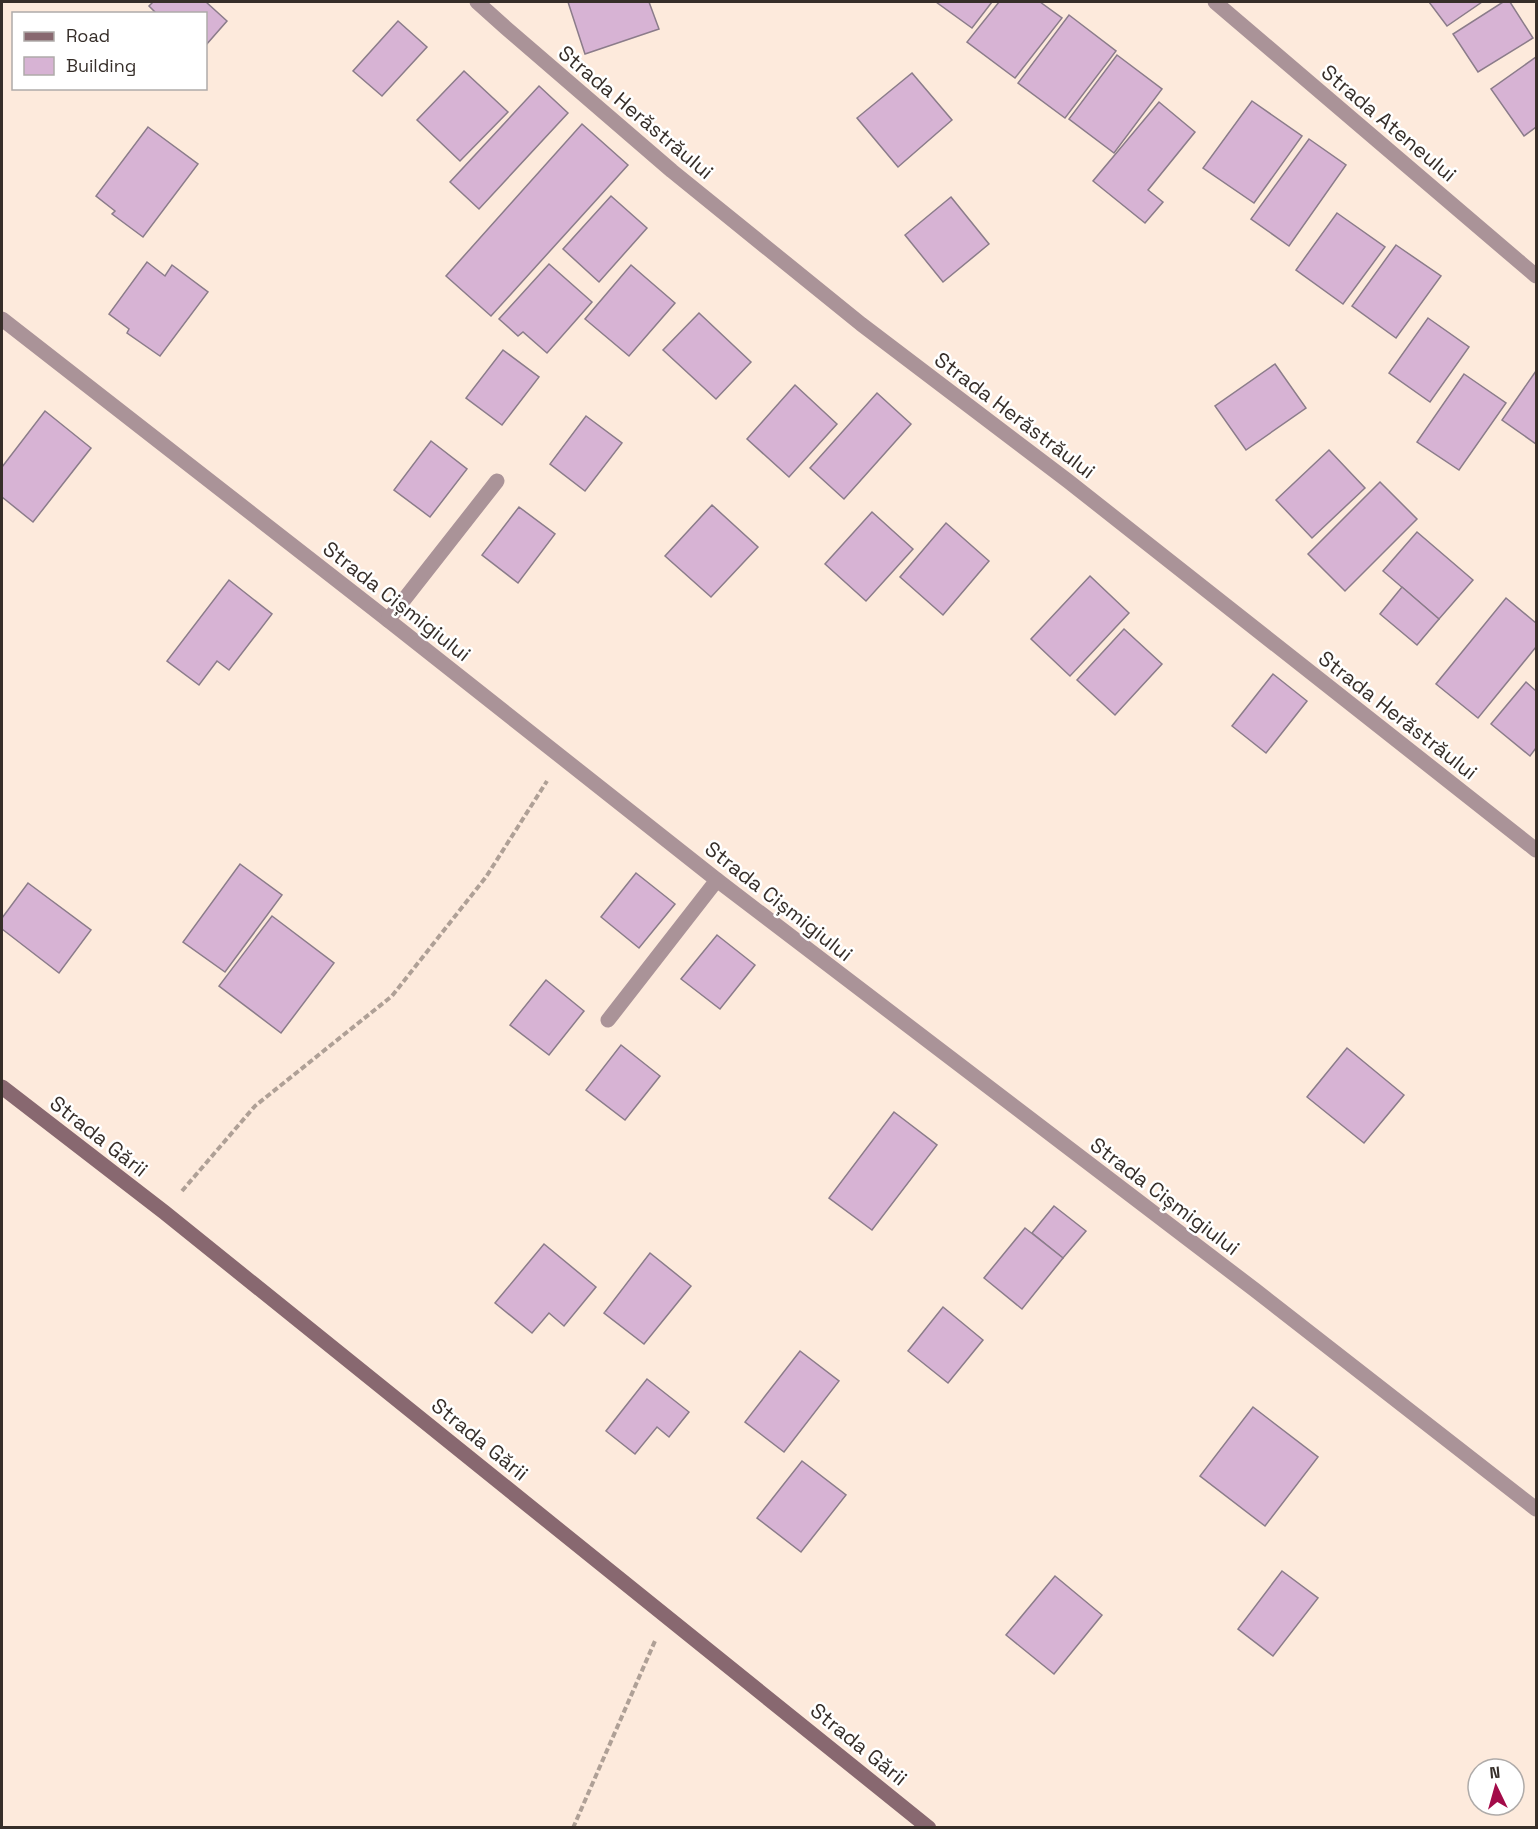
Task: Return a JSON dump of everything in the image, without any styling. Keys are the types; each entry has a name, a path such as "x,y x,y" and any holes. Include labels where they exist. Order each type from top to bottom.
{"main road":[{"name":"Strada Gării","path":"2,1087 164,1212 929,1827"}],"street":[{"name":"Strada Herăstrăului","path":"477,2 672,171 861,324 1077,489 1536,850"},
{"name":"Strada Ateneului","path":"1215,2 1536,276"},
{"name":"Strada Cișmigiului","path":"2,319 717,880 1255,1290 1536,1509"},
{"path":"388,620 497,481"},
{"path":"608,1020 717,880"}],"path":[{"path":"164,1212 255,1106 392,996 486,877 562,757"},
{"path":"573,1827 666,1616"}],"building":[{"path":"153,2 206,2 227,21 207,44 207,12 155,12 149,6"},
{"path":"568,2 649,2 659,29 585,54"},
{"path":"936,2 992,2 972,28"},
{"path":"999,2 1040,2 1062,18 1015,78 967,42"},
{"path":"1429,2 1482,2 1447,26"},
{"path":"1503,2 1510,2 1533,38 1478,72 1453,34"},
{"path":"1069,15 1116,51 1065,118 1018,83"},
{"path":"398,21 427,47 382,96 353,71"},
{"path":"1117,55 1162,89 1114,153 1069,119"},
{"path":"1536,57 1536,127 1524,136 1491,89"},
{"path":"464,71 508,112 460,161 417,120"},
{"path":"912,73 952,120 898,167 857,118"},
{"path":"539,86 568,113 479,209 450,182"},
{"path":"1252,101 1302,136 1254,203 1203,168"},
{"path":"1159,102 1195,132 1148,190 1163,202 1145,223 1093,181"},
{"path":"582,124 628,165 491,316 446,276"},
{"path":"148,127 198,164 143,237 112,214 115,211 96,196"},
{"path":"1309,139 1346,165 1289,246 1251,219"},
{"path":"611,196 647,228 599,282 563,249"},
{"path":"951,197 989,244 943,282 905,235"},
{"path":"1337,213 1385,247 1343,304 1296,270"},
{"path":"1396,245 1441,276 1396,338 1352,306"},
{"path":"147,262 165,276 172,265 208,292 160,356 127,333 129,329 109,314"},
{"path":"549,264 592,302 547,353 523,332 518,336 499,319"},
{"path":"631,265 675,303 629,356 585,319"},
{"path":"699,313 751,362 716,399 663,350"},
{"path":"1428,318 1469,347 1430,402 1389,373"},
{"path":"503,350 539,377 502,425 466,398"},
{"path":"1275,364 1306,408 1246,450 1215,406"},
{"path":"1536,371 1536,444 1502,420"},
{"path":"1464,374 1506,403 1459,470 1417,442"},
{"path":"795,385 837,424 789,477 747,439"},
{"path":"877,393 911,424 844,499 810,468"},
{"path":"45,411 91,448 33,522 2,497 2,467"},
{"path":"586,416 622,443 585,491 550,464"},
{"path":"431,441 467,469 430,517 394,490"},
{"path":"1329,450 1365,488 1312,538 1276,500"},
{"path":"1380,482 1417,519 1345,591 1308,554"},
{"path":"712,505 758,547 711,597 665,556"},
{"path":"519,507 555,534 518,583 482,555"},
{"path":"872,512 913,549 866,601 825,564"},
{"path":"946,523 989,561 943,615 900,577"},
{"path":"1417,532 1473,580 1439,619 1383,571"},
{"path":"1090,576 1129,613 1070,676 1031,639"},
{"path":"229,580 272,614 229,670 217,661 199,685 167,661"},
{"path":"1402,587 1439,619 1417,645 1380,614"},
{"path":"1506,598 1536,623 1536,647 1478,718 1436,684"},
{"path":"1124,629 1162,664 1115,715 1077,680"},
{"path":"1273,674 1307,701 1266,753 1232,726"},
{"path":"1526,682 1536,691 1536,748 1530,756 1491,724"},
{"path":"240,864 282,895 225,972 183,942"},
{"path":"636,873 675,904 639,948 601,917"},
{"path":"28,883 91,930 59,973 2,929 2,918"},
{"path":"272,916 334,963 281,1033 219,986"},
{"path":"717,935 755,965 720,1009 681,979"},
{"path":"546,980 584,1011 549,1055 510,1025"},
{"path":"621,1045 660,1076 625,1120 586,1090"},
{"path":"1347,1048 1404,1095 1364,1143 1307,1097"},
{"path":"894,1112 937,1145 872,1230 829,1198"},
{"path":"1054,1206 1086,1231 1063,1258 1032,1233"},
{"path":"1025,1228 1063,1258 1022,1309 984,1278"},
{"path":"544,1244 596,1287 564,1326 549,1313 532,1333 495,1303"},
{"path":"650,1253 691,1286 644,1344 604,1313"},
{"path":"943,1307 983,1340 948,1383 908,1351"},
{"path":"800,1351 839,1381 784,1452 745,1422"},
{"path":"647,1379 689,1412 669,1437 657,1427 635,1454 606,1431"},
{"path":"1253,1407 1318,1457 1265,1526 1200,1476"},
{"path":"802,1461 846,1495 801,1552 757,1518"},
{"path":"1282,1571 1318,1598 1273,1656 1238,1629"},
{"path":"1055,1576 1102,1615 1054,1674 1006,1635"}]}
